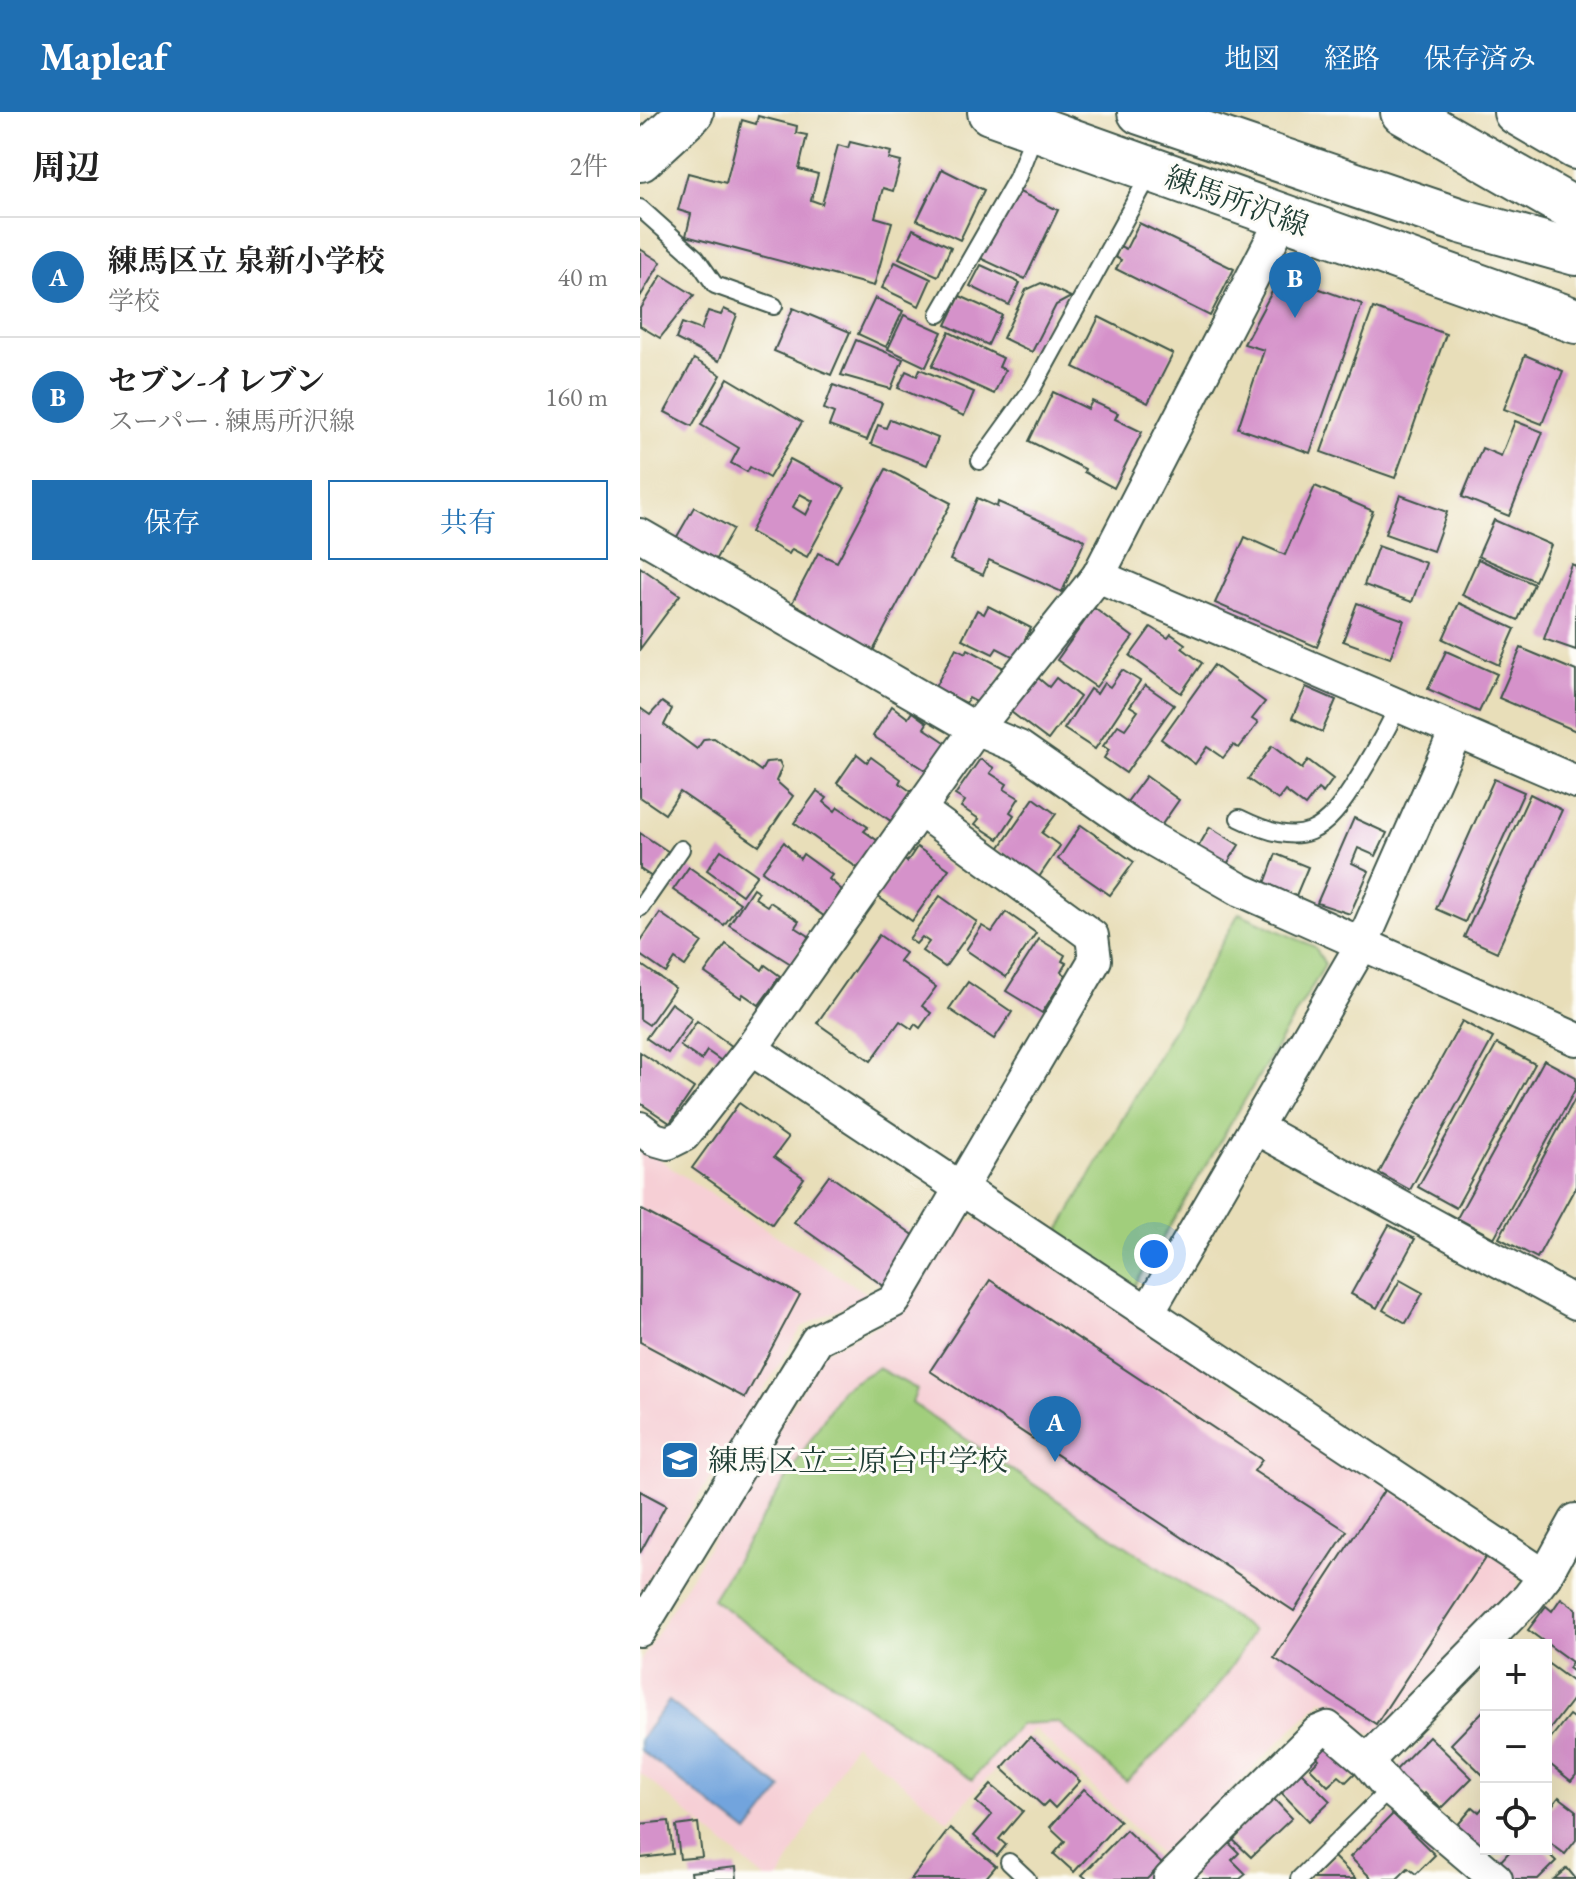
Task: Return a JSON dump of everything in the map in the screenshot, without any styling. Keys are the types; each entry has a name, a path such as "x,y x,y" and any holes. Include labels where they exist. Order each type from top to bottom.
{"main road":[{"path":"640,159 691,112"},
{"name":"練馬所沢線","path":"990,112 1576,321"},
{"name":"練馬所沢線","path":"1140,112 1461,221 1576,253"},
{"path":"1403,112 1576,211"},
{"path":"1516,112 1576,147"}],"street":[{"path":"640,1128 654,1139 668,1143 684,1135 751,1049 976,729 1098,576 1283,218"},
{"path":"640,535 976,729 1019,747 1145,835 1241,890 1361,946 1576,1039"},
{"path":"1098,576 1576,782"},
{"path":"1148,1312 1361,946 1456,731"},
{"path":"640,1630 817,1340 894,1301 1095,960 1092,936 920,810"},
{"path":"751,1049 1545,1576"},
{"path":"1256,1128 1576,1303"},
{"path":"1367,1761 1528,1598 1545,1576 1576,1520"},
{"path":"1170,1879 1318,1732 1328,1728 1367,1761 1390,1789 1496,1879"}],"lane":[{"path":"939,314 1017,178 1036,129"},
{"path":"980,461 1032,389 1152,171"},
{"path":"640,208 696,258 715,285 774,306"},
{"path":"1239,818 1284,835 1306,835 1320,829 1338,812 1398,706"},
{"path":"640,908 681,849"},
{"path":"1299,1879 1390,1789"},
{"path":"1009,1862 1027,1879"}],"shaded area":[{"name":"練馬区立三原台中学校","path":"640,1144 671,1168 869,1295 802,1327 640,1593"},
{"path":"983,1220 1518,1571 1518,1587 1378,1733 1358,1734 1323,1699 1162,1857 1034,1728 948,1821 854,1743 779,1879 765,1879 640,1773 640,1662 824,1352 888,1320 961,1223"}],"green space":[{"path":"1239,913 1315,947 1325,965 1133,1288 1055,1238"},
{"path":"878,1368 917,1389 912,1403 1253,1631 1226,1675 1196,1712 1126,1782 1058,1722 1020,1724 972,1780 712,1599 842,1389"}],"water":[{"path":"669,1701 782,1789 748,1833 640,1750 640,1739"}],"building":[{"path":"758,116 797,126 796,133 807,135 799,169 818,174 811,200 822,204 838,145 848,148 850,142 891,152 889,159 901,162 893,191 883,188 875,217 892,222 874,286 686,236 691,214 678,210 688,173 726,183 742,120 756,124"},
{"path":"942,169 984,190 960,240 917,220"},
{"path":"1013,189 1058,210 1025,279 980,258"},
{"path":"1139,223 1234,269 1210,316 1116,269 1121,260 1115,257 1120,246 1126,249"},
{"path":"913,229 951,247 938,276 899,258"},
{"path":"640,249 661,262 640,297"},
{"path":"895,262 931,279 919,306 882,288"},
{"path":"981,265 1020,283 1009,305 970,286"},
{"path":"662,275 694,295 660,338 640,326 640,310"},
{"path":"1281,275 1362,304 1310,453 1238,428 1264,350 1244,344"},
{"path":"1041,283 1071,297 1056,305 1032,352 1003,338 1026,290"},
{"path":"960,296 1002,315 988,345 946,325"},
{"path":"875,298 903,311 886,347 858,334"},
{"path":"793,308 850,332 831,375 774,351"},
{"path":"1373,308 1446,334 1395,478 1321,452"},
{"path":"724,309 737,315 719,361 676,339 682,323 701,330 708,311 721,315"},
{"path":"904,315 942,332 926,367 888,349"},
{"path":"1099,317 1173,354 1148,403 1074,367"},
{"path":"949,332 1003,358 999,367 1005,370 994,394 932,366"},
{"path":"856,340 903,359 891,389 841,375"},
{"path":"1525,355 1563,371 1542,424 1504,409"},
{"path":"694,359 721,375 692,426 665,412"},
{"path":"920,369 974,392 964,416 898,388 906,371 917,376"},
{"path":"728,378 802,422 769,478 750,467 747,472 731,463 739,448 701,425"},
{"path":"833,385 882,403 867,440 829,426 834,413 824,409"},
{"path":"1053,392 1088,409 1092,401 1118,413 1115,419 1142,432 1114,488 1084,472 1085,469 1029,441"},
{"path":"890,419 938,438 927,465 871,444 878,425 886,428"},
{"path":"1515,421 1543,432 1509,516 1462,497 1482,448 1501,456"},
{"path":"790,459 845,488 807,557 792,549 789,554 750,532","holes":["800,494 813,501 806,515 793,507"]},
{"path":"886,469 951,503 873,651 805,615 807,611 792,603 818,553 837,562"},
{"path":"1315,486 1373,511 1317,647 1215,603 1245,537 1285,555"},
{"path":"1400,495 1447,512 1433,551 1385,534"},
{"path":"977,498 997,507 998,502 1085,540 1062,592 989,560 983,575 950,560"},
{"path":"694,507 733,529 710,569 671,547"},
{"path":"1494,520 1551,545 1535,581 1478,556"},
{"path":"1378,546 1426,563 1412,602 1364,585"},
{"path":"1478,559 1534,584 1518,620 1462,595"},
{"path":"1571,564 1576,566 1576,650 1544,639"},
{"path":"640,567 680,595 640,649"},
{"path":"1357,603 1404,620 1390,658 1343,641"},
{"path":"1459,603 1515,629 1499,665 1443,639"},
{"path":"988,606 1031,628 1025,639 1030,642 1020,660 997,648 993,654 962,639 977,610 984,614"},
{"path":"1094,608 1133,637 1096,687 1057,660"},
{"path":"1151,627 1168,638 1171,634 1185,644 1182,648 1202,663 1181,693 1130,656"},
{"path":"956,648 966,653 968,649 1004,668 984,706 969,698 966,703 935,687"},
{"path":"1521,648 1576,671 1576,731 1499,698"},
{"path":"1446,651 1497,674 1479,712 1428,689"},
{"path":"1214,665 1265,702 1252,719 1258,723 1239,748 1233,745 1223,758 1207,747 1195,764 1161,739"},
{"path":"1122,670 1140,681 1095,749 1064,729 1090,689 1097,694 1104,683 1110,687"},
{"path":"1037,677 1049,687 1056,678 1080,697 1048,740 1011,712"},
{"path":"1145,685 1174,705 1126,773 1104,758 1109,750 1103,746 1118,725 1125,729 1138,711 1130,706"},
{"path":"1306,687 1336,700 1322,732 1292,718"},
{"path":"662,702 672,709 664,725 697,749 704,739 714,738 761,771 766,762 779,761 782,767 776,781 793,796 759,846 680,792 665,814 640,797 640,708 650,715"},
{"path":"892,706 908,718 912,712 927,723 924,728 948,744 933,775 873,736"},
{"path":"1272,746 1302,769 1308,760 1333,779 1323,793 1318,789 1305,806 1285,791 1278,800 1248,779"},
{"path":"857,754 867,762 871,757 901,779 899,783 916,795 895,824 837,783"},
{"path":"980,759 994,768 990,773 1007,784 1004,789 1019,798 1010,812 1014,815 998,839 975,824 979,819 961,807 965,801 955,795"},
{"path":"1146,776 1179,800 1158,830 1124,806"},
{"path":"1494,779 1524,792 1465,922 1436,909"},
{"path":"817,791 827,798 824,802 835,811 838,807 868,827 864,831 878,841 859,869 794,823"},
{"path":"1530,794 1562,810 1497,952 1464,937"},
{"path":"1034,798 1056,814 1042,833 1060,846 1039,877 998,850"},
{"path":"1354,818 1387,833 1376,856 1358,848 1352,863 1369,871 1350,914 1317,903"},
{"path":"1081,825 1134,862 1110,895 1058,859"},
{"path":"1210,827 1239,845 1225,867 1197,849"},
{"path":"640,833 669,852 652,877 640,869"},
{"path":"784,842 800,859 803,854 832,875 829,879 842,890 839,894 844,898 828,919 762,871"},
{"path":"917,847 949,869 912,921 877,896 903,858 907,862"},
{"path":"721,850 757,875 742,895 707,870"},
{"path":"1276,854 1308,867 1295,898 1264,886"},
{"path":"689,867 740,903 724,925 673,890"},
{"path":"753,888 759,892 755,898 767,906 770,902 799,921 795,927 809,936 791,964 729,925"},
{"path":"940,896 977,922 945,967 922,951 929,942 922,937 916,944 909,939"},
{"path":"1006,912 1036,933 1006,977 966,950 982,926 992,932"},
{"path":"660,913 702,942 685,966 675,959 666,973 640,955 640,942"},
{"path":"879,935 905,953 899,961 936,987 922,1006 931,1013 920,1028 915,1024 912,1029 900,1021 871,1061 817,1023"},
{"path":"1039,939 1065,955 1062,961 1066,963 1061,972 1066,975 1042,1013 1006,991"},
{"path":"726,944 762,970 765,965 780,976 759,1005 743,994 741,998 705,973"},
{"path":"640,964 675,988 649,1025 640,1019"},
{"path":"968,982 1012,1012 994,1039 949,1009"},
{"path":"671,1003 692,1018 668,1053 646,1038"},
{"path":"697,1021 736,1049 726,1064 707,1051 701,1060 680,1046"},
{"path":"1462,1021 1493,1038 1410,1190 1379,1173"},
{"path":"1497,1044 1535,1064 1456,1208 1418,1187"},
{"path":"640,1052 694,1088 670,1123 640,1103"},
{"path":"1544,1060 1576,1077 1576,1088 1494,1238 1457,1218"},
{"path":"1576,1097 1576,1186 1537,1258 1499,1238"},
{"path":"739,1103 788,1138 774,1157 804,1178 772,1224 692,1168"},
{"path":"829,1175 919,1239 885,1287 794,1222"},
{"path":"640,1209 800,1295 745,1398 640,1342"},
{"path":"1389,1225 1415,1239 1377,1308 1351,1294"},
{"path":"990,1280 1262,1460 1254,1471 1347,1531 1294,1611 930,1371"},
{"path":"1400,1280 1423,1293 1406,1323 1383,1310"},
{"path":"1385,1489 1487,1555 1376,1724 1274,1658"},
{"path":"640,1491 666,1505 640,1553"},
{"path":"1561,1598 1576,1609 1576,1674 1568,1668 1572,1662 1552,1647 1552,1639 1540,1639 1528,1630 1546,1606 1552,1611"},
{"path":"1552,1666 1576,1684 1576,1695 1552,1726"},
{"path":"1480,1714 1480,1772 1451,1744"},
{"path":"1569,1715 1576,1720 1576,1775 1571,1781 1552,1766 1552,1736"},
{"path":"1429,1736 1472,1778 1441,1809 1425,1793 1416,1801 1390,1776"},
{"path":"1030,1737 1080,1781 1055,1808 1048,1801 1043,1806 1002,1768"},
{"path":"1322,1740 1359,1769 1346,1782 1339,1776 1328,1786 1310,1768 1319,1759 1311,1751"},
{"path":"1295,1766 1330,1801 1309,1821 1275,1786"},
{"path":"991,1785 1023,1811 999,1839 1006,1845 997,1856 974,1836 992,1815 976,1802"},
{"path":"1084,1789 1120,1821 1074,1872 1054,1854 1065,1841 1050,1827"},
{"path":"1272,1797 1292,1818 1251,1857 1230,1837"},
{"path":"1559,1797 1576,1810 1576,1840 1565,1854 1552,1844 1552,1806"},
{"path":"1473,1807 1479,1812 1480,1855 1486,1855 1481,1860 1450,1834"},
{"path":"1393,1814 1435,1855 1416,1874 1408,1868 1397,1879 1372,1879 1350,1857"},
{"path":"669,1821 673,1854 641,1858 640,1824"},
{"path":"698,1823 702,1857 680,1859 676,1826"},
{"path":"950,1828 996,1866 985,1879 911,1879"},
{"path":"1126,1830 1162,1864 1147,1879 1087,1879 1082,1875"},
{"path":"1223,1837 1239,1853 1232,1860 1246,1874 1240,1879 1197,1879 1189,1872"},
{"path":"1506,1855 1550,1855 1556,1861 1538,1879 1511,1879 1497,1865"},
{"path":"1334,1857 1356,1879 1312,1879"},
{"path":"736,1867 737,1879 692,1879 691,1872"},
{"path":"1567,1868 1576,1879 1554,1879"}],"place":[{"name":"セブン-イレブン","path":"1295,318"},
{"name":"練馬区立三原台中学校","path":"680,1460"},
{"name":"練馬区立 泉新小学校","path":"1055,1462"}]}
